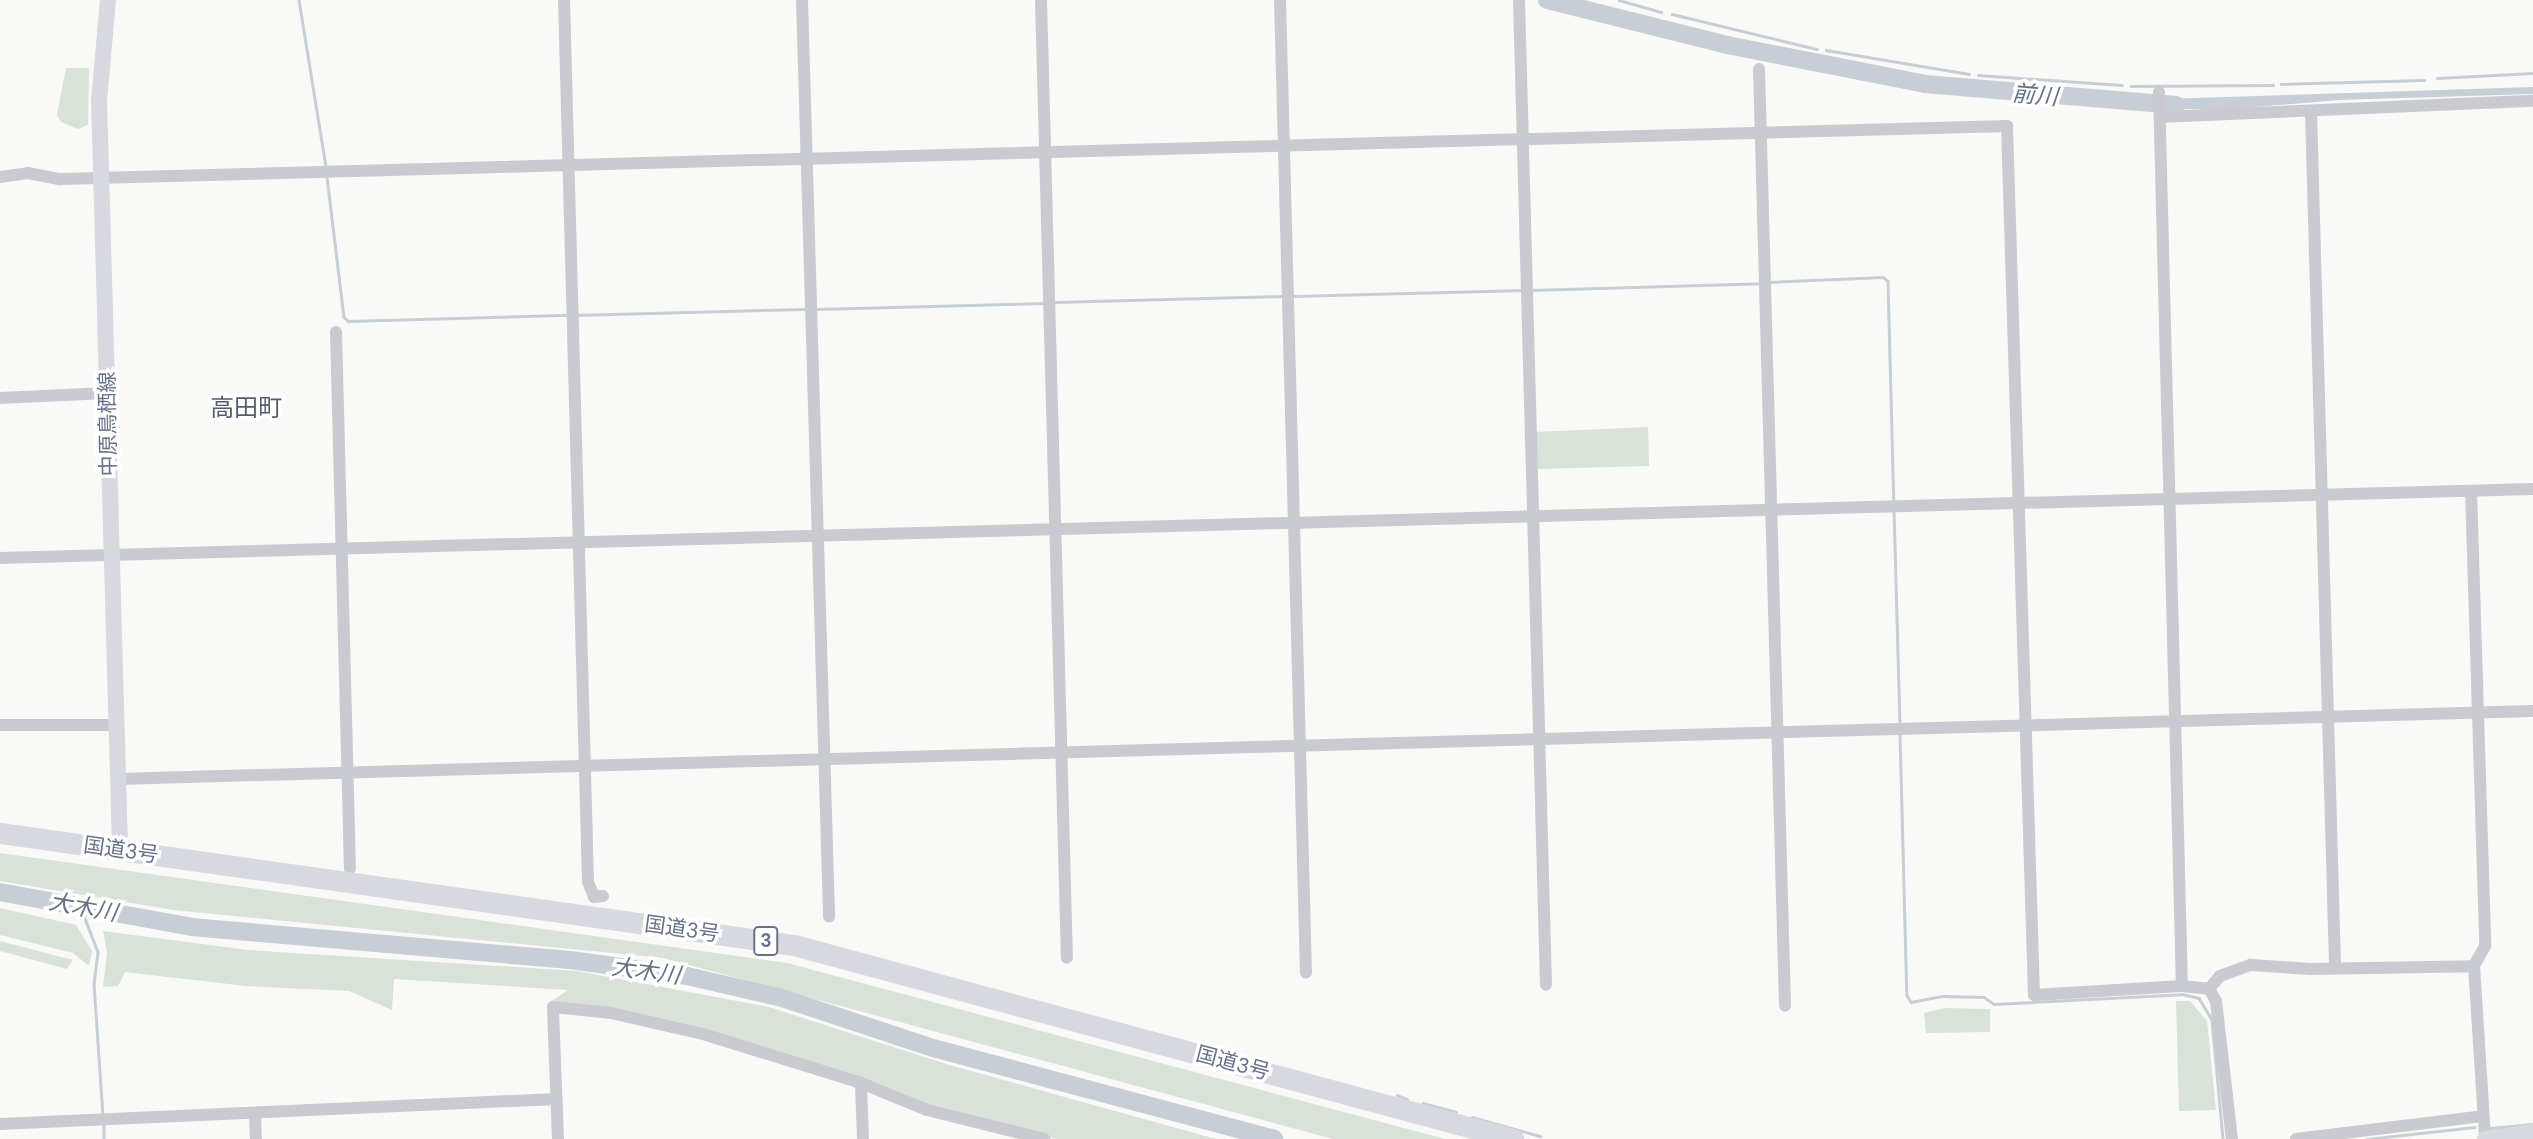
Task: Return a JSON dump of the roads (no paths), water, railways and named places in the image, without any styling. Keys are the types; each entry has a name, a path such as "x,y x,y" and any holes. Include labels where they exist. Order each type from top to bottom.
{"highway":[{"name":"国道3号","path":"0,833 794,945 1513,1139"}],"main road":[{"name":"中原鳥栖線","path":"108,0 101,54 102,178 120,849"},
{"path":"2485,1138 2533,1132"}],"street":[{"path":"564,0 589,890 603,897"},
{"path":"802,0 829,917"},
{"path":"1041,0 1067,958"},
{"path":"1280,0 1307,973"},
{"path":"1518,4 1546,985"},
{"path":"1759,69 1784,1006"},
{"path":"2159,93 2182,986"},
{"path":"2160,116 2312,112 2533,101"},
{"path":"2312,112 2320,495 2335,968"},
{"path":"0,177 28,173 60,179 102,178 2007,126 2034,995 2182,986 2209,989"},
{"path":"336,332 350,869"},
{"path":"0,398 107,393"},
{"path":"0,558 2533,489"},
{"path":"2471,491 2485,946 2474,966 2485,1138"},
{"path":"118,779 2533,711"},
{"path":"0,725 116,725"},
{"path":"2209,989 2220,976 2251,965 2335,968 2474,966"},
{"path":"2209,989 2216,1001 2232,1139"},
{"path":"558,1139 553,1007 611,1013 703,1034 861,1083 927,1110 1044,1139"},
{"path":"861,1083 863,1139"},
{"path":"0,1124 556,1099"},
{"path":"255,1113 256,1139"},
{"path":"2296,1139 2483,1116"}],"waterway":[{"path":"299,0 326,167"},
{"name":"前川","path":"1547,0 1727,45 1925,84 2176,105"},
{"path":"1619,0 1661,12"},
{"path":"1672,14 1817,49"},
{"path":"1826,50 1969,74"},
{"path":"2437,78 2533,73"},
{"path":"1978,75 2122,85"},
{"path":"2281,84 2424,80"},
{"path":"2131,86 2273,85"},
{"path":"327,177 344,317 348,321 569,315"},
{"path":"1768,282 1883,277 1888,281 1894,503"},
{"path":"1531,290 1762,283"},
{"path":"1293,296 1524,290"},
{"path":"1055,302 1283,296"},
{"path":"817,309 1045,303"},
{"path":"575,315 807,309"},
{"path":"1894,510 1900,724"},
{"path":"1900,734 1907,995 1911,1002 1943,996 1984,997 1994,1004 2182,994 2199,998 2212,1020 2223,1139"},
{"name":"大木川","path":"0,892 192,927 570,960 687,976 782,998 933,1048 1274,1139"},
{"path":"81,908 98,952 94,984 103,1115"},
{"path":"1397,1095 1407,1099"},
{"path":"1423,1103 1456,1112"},
{"path":"1472,1117 1540,1136"},
{"path":"2491,1128 2533,1124"},
{"path":"104,1125 104,1139"},
{"path":"2367,1139 2474,1127"}],"district":[{"name":"高田町","path":"246,408"}]}
